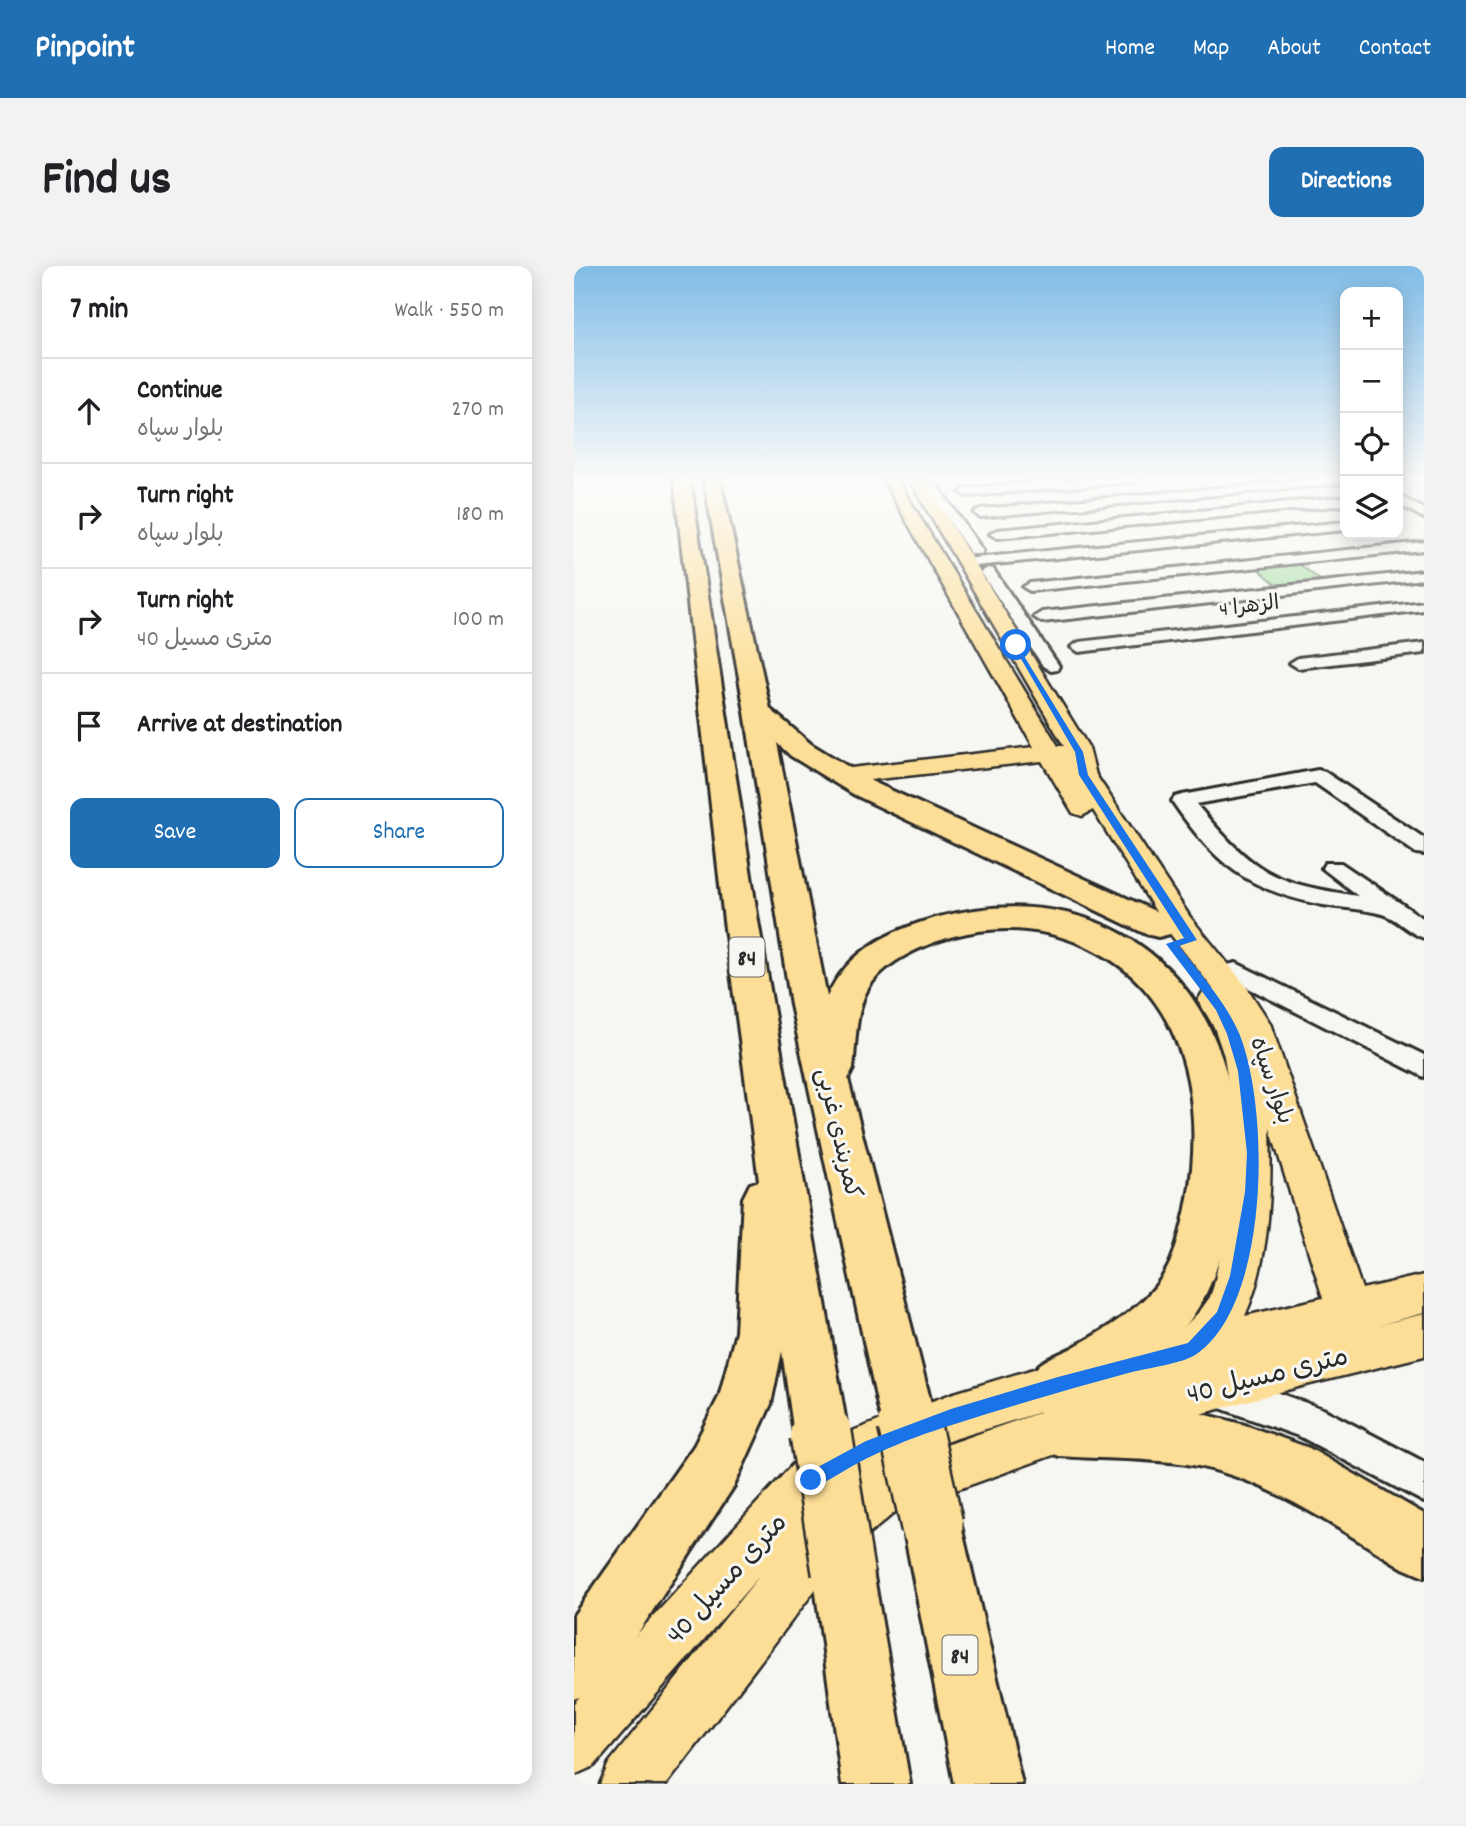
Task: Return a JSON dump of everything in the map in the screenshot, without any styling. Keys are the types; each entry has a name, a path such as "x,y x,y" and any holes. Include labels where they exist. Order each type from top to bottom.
{"highway":[{"name":"84","path":"692,550 741,921 876,1784"},
{"name":"کمربندی غربی","path":"726,550 810,1005 906,1411 988,1784"},
{"path":"758,712 801,750 842,776 904,809 1174,937"},
{"path":"830,1089 841,1015 854,979 866,966 901,944 958,923 1012,916 1063,923 1124,952 1143,965 1172,996 1188,1020 1199,1045 1210,1090 1214,1165 1202,1245 1185,1289 1153,1326 1058,1406"},
{"path":"574,1667 618,1608 713,1466 744,1404 761,1332 766,1176 774,1134"},
{"path":"1058,1406 1188,1437 1289,1468 1424,1548"}],"main road":[{"name":"بلوار سپاه","path":"946,550 1050,753 1174,937 1220,1008 1233,1034 1244,1071 1252,1123 1252,1192 1237,1276 1202,1368"},
{"name":"بلوار سپاه","path":"968,550 1002,607 1079,752 1084,775 1178,924 1174,937"},
{"path":"842,776 1079,752"},
{"name":"بلوار سپاه","path":"1174,937 1235,994 1258,1032 1358,1329"},
{"name":"40 متری مسیل","path":"574,1746 811,1480 872,1447 951,1417 1058,1406 1358,1329 1424,1294"},
{"name":"40 متری مسیل","path":"1358,1329 1424,1335"},
{"name":"40 متری مسیل","path":"630,1784 819,1544 879,1493 1058,1406"}],"street":[{"path":"976,562 1101,550"},
{"path":"1030,587 1137,607 1406,550"},
{"path":"1089,551 1137,607"},
{"path":"1042,617 1424,575"},
{"name":"الزهرا 4","path":"1079,647 1137,607 1424,606"},
{"path":"1002,607 1051,666"},
{"path":"1298,663 1424,648"},
{"path":"1392,908 1327,897 1256,877 1232,857 1182,800 1318,776 1424,848"},
{"path":"1333,868 1424,930"},
{"path":"1236,971 1424,1067"},
{"path":"1202,1368 1424,1483"}],"green space":[{"path":"1298,563 1324,583 1280,588 1256,567"}],"route":[{"path":"811,1480 872,1447 951,1417 1058,1384 1193,1349 1223,1316 1237,1276 1252,1192 1253,1153 1252,1123 1244,1071 1233,1034 1220,1008 1172,944 1191,940 1130,850 1084,775 1079,752 1016,645"}]}
